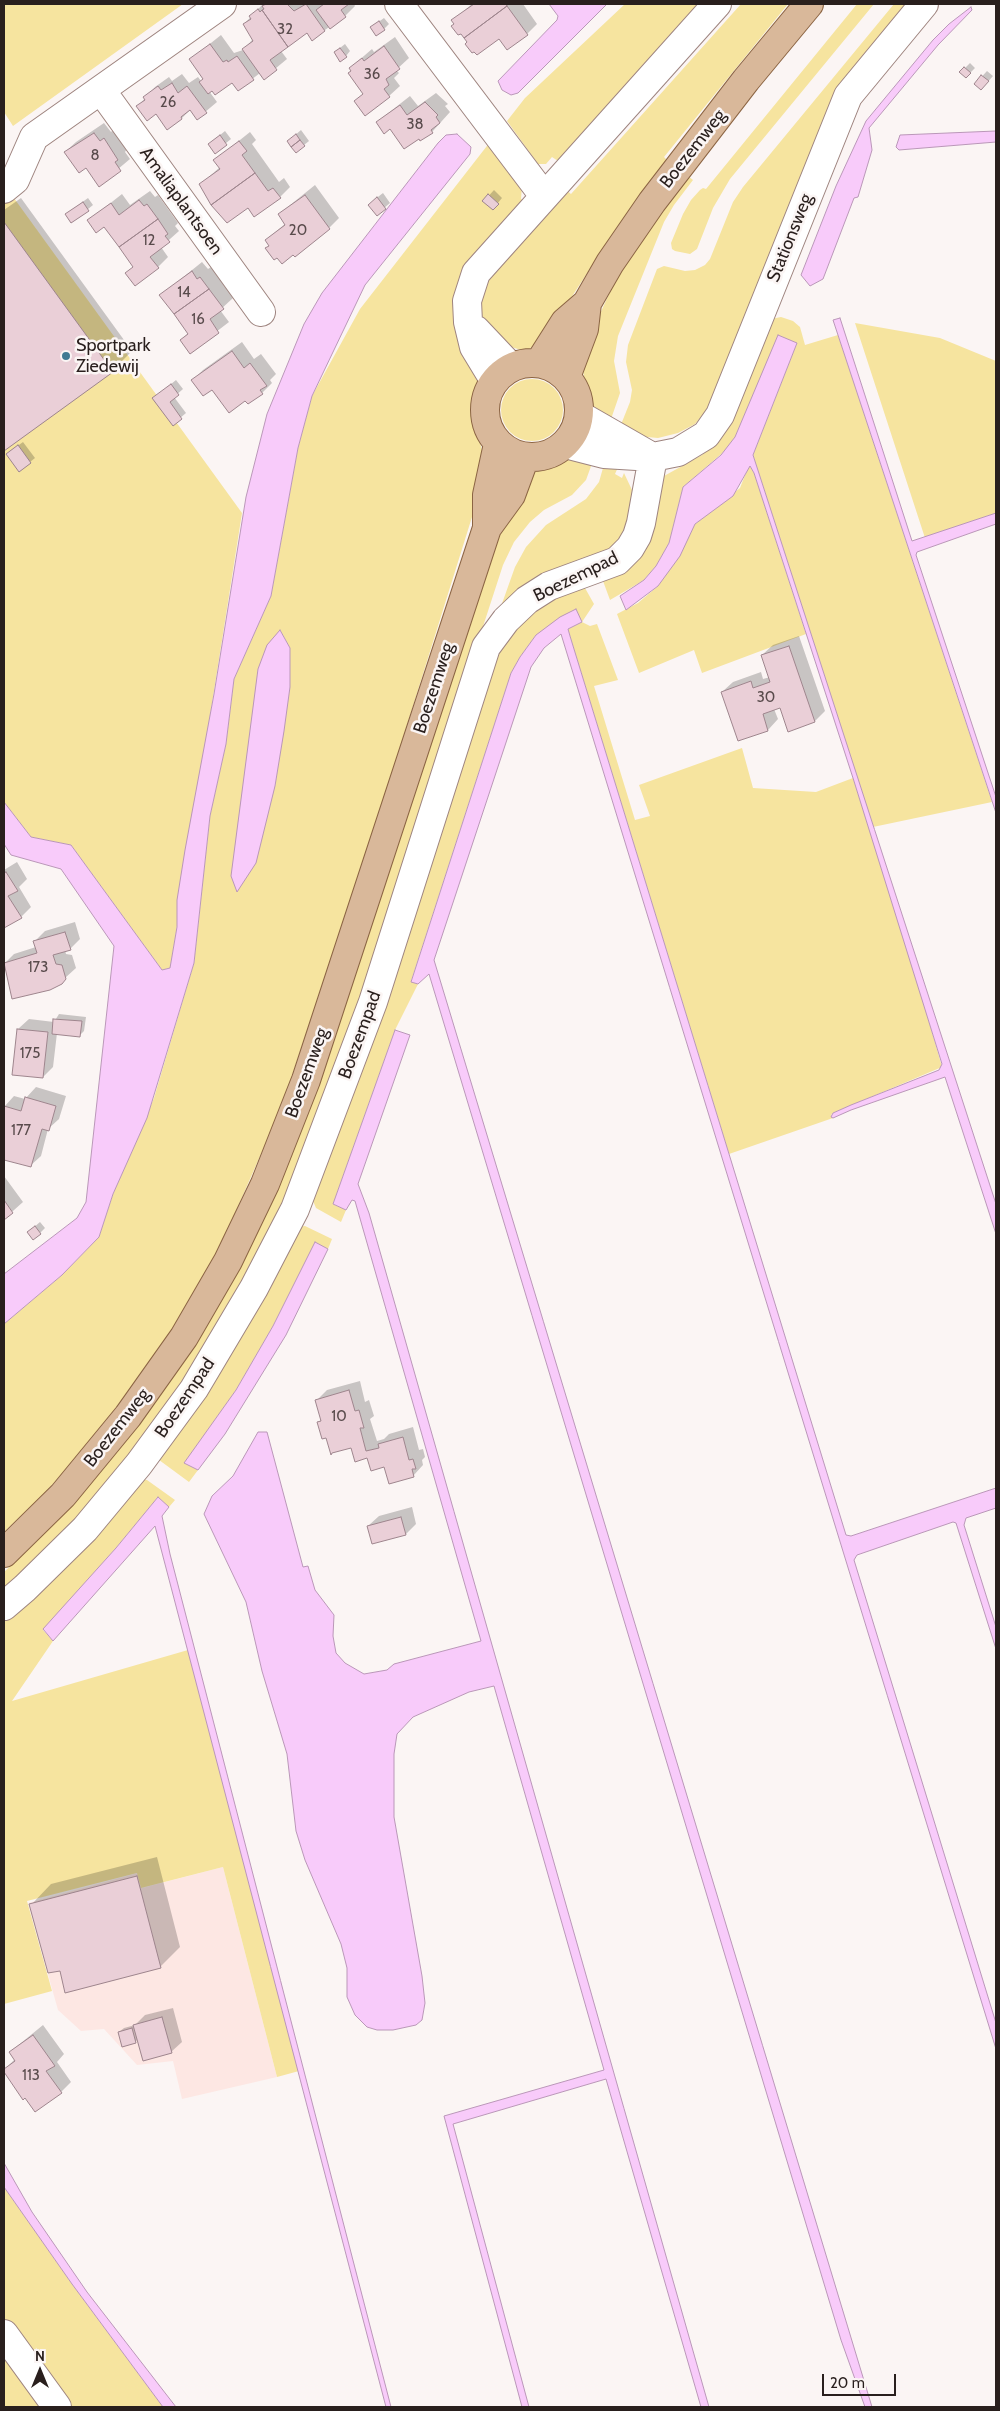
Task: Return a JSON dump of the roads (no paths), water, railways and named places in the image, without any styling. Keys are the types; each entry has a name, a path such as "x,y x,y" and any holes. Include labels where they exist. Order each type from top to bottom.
{"main road":[{"name":"Boezemweg","path":"539,363 565,322 587,303 610,263 652,202 746,80 810,4"},
{"name":"Boezemweg","path":"566,376 584,330 587,303"},
{"path":"539,363 554,368 566,376 574,388 579,401 579,415 575,431 565,444 546,455 525,457 510,453 498,444 490,433 485,420 484,405 487,392 503,373 520,364 539,363"},
{"name":"Boezemweg","path":"487,528 487,495 498,444"},
{"name":"Boezemweg","path":"4,1552 63,1495 128,1416 184,1337 228,1261 265,1184 306,1080 487,528 511,494 525,457"}],"street":[{"path":"4,189 16,180 34,137 222,4"},
{"path":"399,4 544,196"},
{"path":"503,373 487,339 468,322 466,301 476,273 717,4"},
{"name":"Stationsweg","path":"565,444 604,454 653,457 678,452 706,435 720,415 848,96 924,4"},
{"name":"Amaliaplantsoen","path":"101,90 260,312"},
{"path":"579,415 653,457"},
{"name":"Boezempad","path":"4,1606 85,1529 139,1464 194,1389 254,1288 294,1209 364,1028 486,647 506,620 527,600 549,586 617,561 630,548 641,523 653,457"},
{"path":"4,2334 56,2407"}],"place":[{"name":"Sportpark Ziedewij","path":"66,356"}]}
